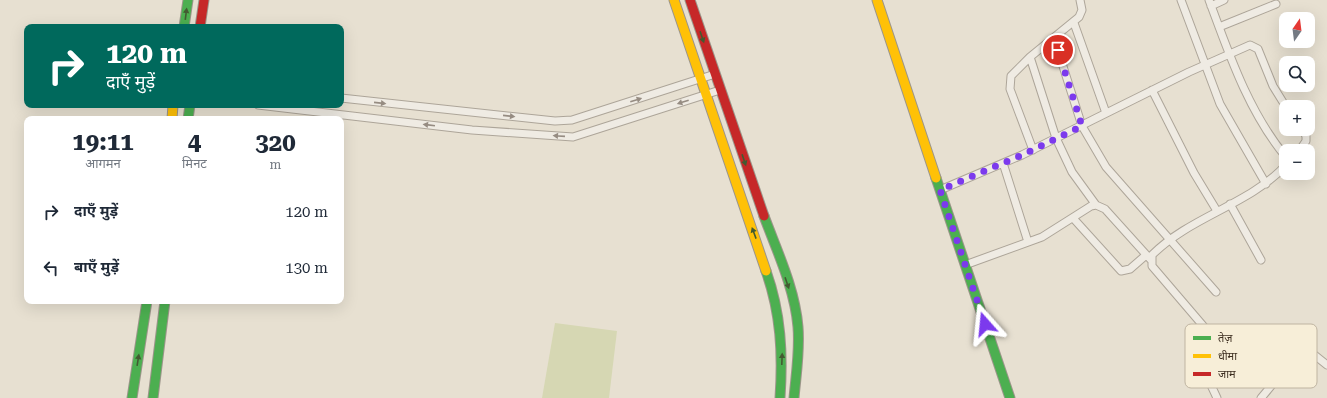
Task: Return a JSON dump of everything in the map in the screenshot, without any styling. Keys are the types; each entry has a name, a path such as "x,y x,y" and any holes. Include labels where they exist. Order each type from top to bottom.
{"street":[{"path":"184,24 188,0"},
{"path":"200,24 204,0"},
{"path":"674,0 705,95 774,294 781,325 783,357 780,398"},
{"path":"690,0 792,296 798,328 798,360 794,398"},
{"path":"876,0 1010,398"},
{"path":"1033,150 1010,89 1010,82 1012,76 1030,57 1079,18 1082,10 1080,0"},
{"path":"1181,0 1204,65 1220,104 1266,184"},
{"path":"1224,0 1210,3 1228,54 1270,138 1279,149"},
{"path":"1219,28 1276,4"},
{"path":"1074,23 1106,113"},
{"path":"1054,38 1082,126 1106,167 1216,292"},
{"path":"940,190 1033,150 1152,90 1244,47 1254,46 1258,49 1273,86 1282,100"},
{"path":"1030,57 1056,138 1072,172 1096,205 1105,209 1149,258 1152,266 1202,324"},
{"path":"344,98 555,121 572,120 715,74"},
{"path":"284,108 472,130 573,137 720,90"},
{"path":"1152,90 1194,173 1217,211"},
{"path":"1003,163 1028,242"},
{"path":"1073,218 1121,271 1130,269 1149,258 1189,227 1266,184 1279,172"},
{"path":"1230,204 1261,260"},
{"path":"965,265 1028,242 1056,229 1091,206 1096,205"},
{"path":"132,398 147,304"},
{"path":"153,398 165,304"},
{"path":"1317,357 1327,365"},
{"path":"1212,388 1217,398"},
{"path":"1261,398 1270,388"}],"green space":[{"path":"555,323 617,331 609,398 542,398"}],"traffic: fast":[{"path":"184,24 188,0"},
{"path":"188,116 190,108"},
{"path":"936,178 1010,398"},
{"path":"764,216 785,270 796,313 798,327 798,363 794,398"},
{"path":"766,271 775,302 780,334 780,398"},
{"path":"132,398 147,304"},
{"path":"153,398 165,304"}],"traffic: slow":[{"path":"674,0 766,271"},
{"path":"877,0 936,178"},
{"path":"172,116 173,108"}],"traffic: jam":[{"path":"200,24 204,0"},
{"path":"690,0 764,216"}],"route":[{"path":"985,324 940,190 1022,155 1082,126 1058,50"}]}
